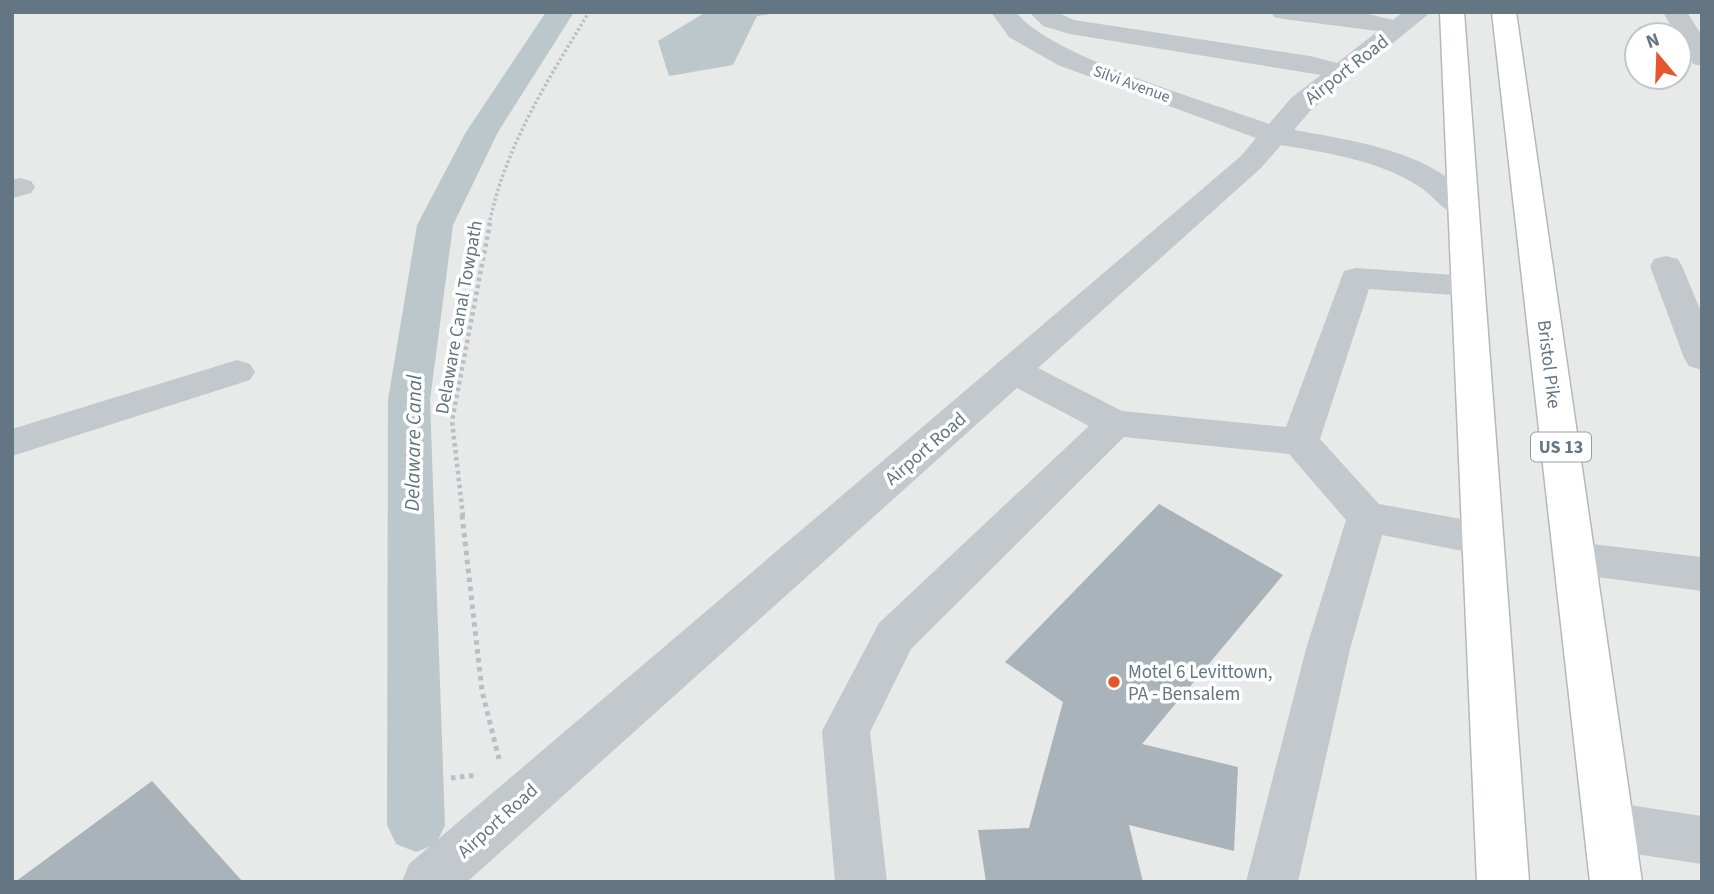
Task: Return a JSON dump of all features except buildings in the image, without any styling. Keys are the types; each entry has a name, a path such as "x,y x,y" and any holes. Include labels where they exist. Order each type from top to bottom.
{"highway":[{"path":"1452,12 1503,882"},
{"name":"Bristol Pike","path":"1504,12 1616,882"}],"street":[{"name":"Silvi Avenue","path":"1003,12 1018,32 1067,59 1273,135 1342,147 1394,162 1430,181 1463,208"},
{"path":"1041,12 1052,21 1070,27 1310,64 1341,73"},
{"path":"1283,12 1363,20 1398,29"},
{"name":"Airport Road","path":"428,882 1251,162 1301,104 1419,12"},
{"path":"1675,12 1702,58"},
{"path":"1666,266 1702,358"},
{"path":"1300,442 1356,278 1468,286"},
{"path":"1014,371 1115,423 1300,442 1367,517 1483,539"},
{"path":"12,443 237,372"},
{"path":"862,882 846,731 895,636 1115,423"},
{"path":"1272,882 1328,649 1367,517"},
{"path":"1575,558 1702,574"},
{"path":"1609,826 1702,840"}],"path":[{"name":"Delaware Canal Towpath","path":"500,760 482,691 452,421 496,191 530,109 589,12"}],"shaded area":[{"path":"12,12 1702,12 1702,882 12,882"},
{"path":"706,12 782,12 757,16 733,65 669,76 658,41"}],"waterway":[{"name":"Delaware Canal","path":"416,825 409,400 435,225 482,132 560,12"}],"place":[{"name":"Motel 6 Levittown, PA - Bensalem","path":"1114,682"}]}
